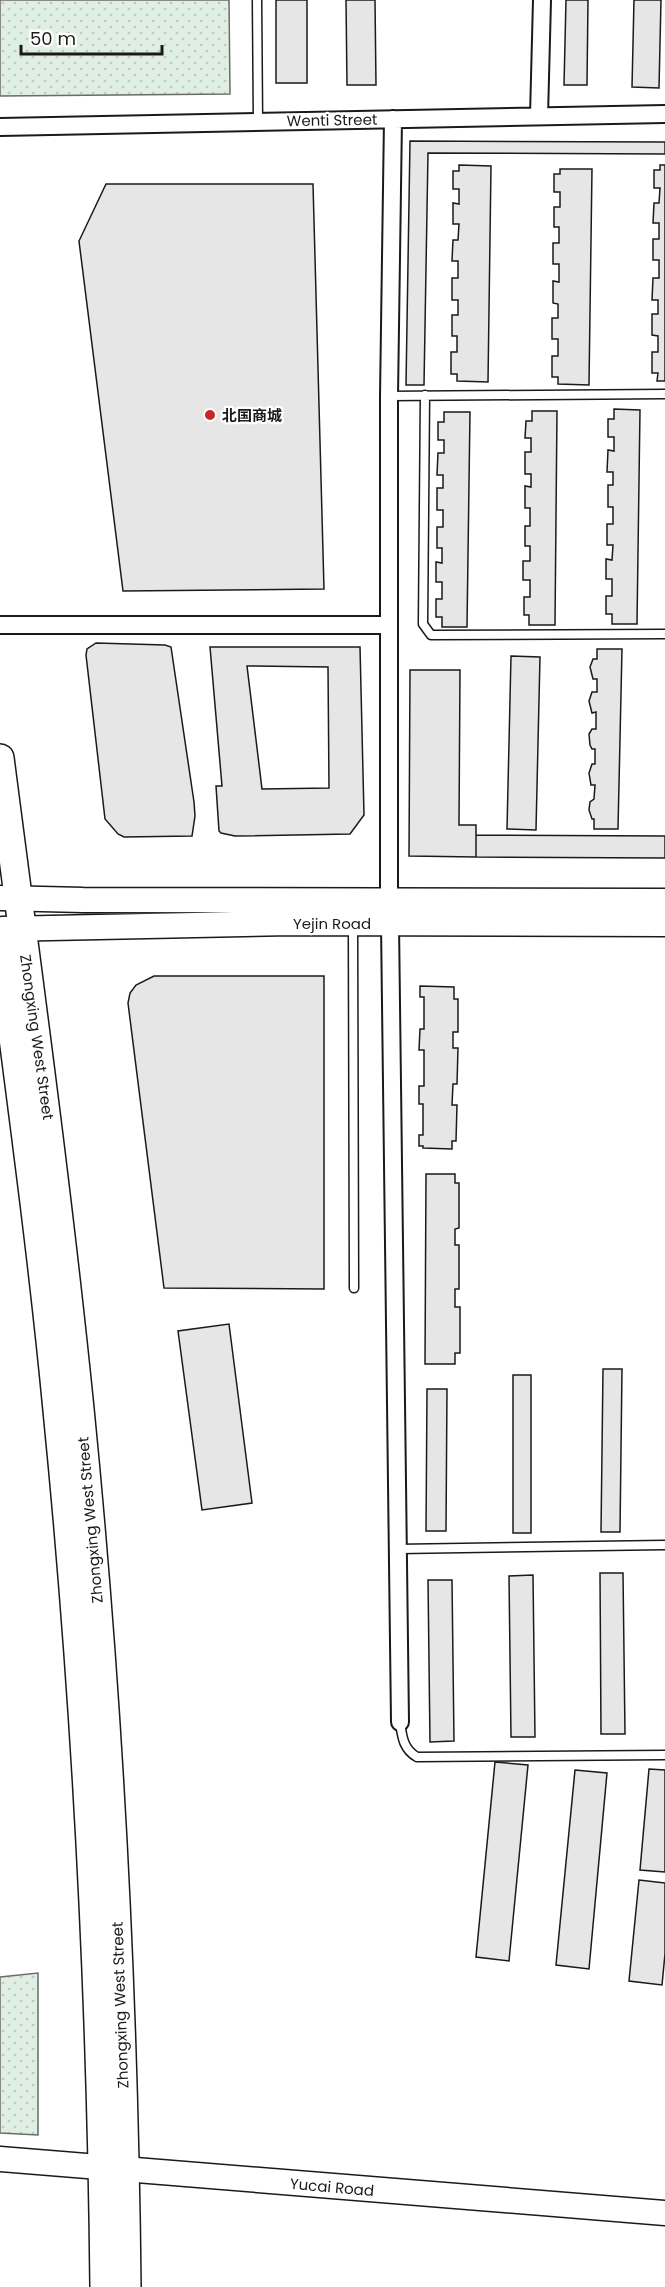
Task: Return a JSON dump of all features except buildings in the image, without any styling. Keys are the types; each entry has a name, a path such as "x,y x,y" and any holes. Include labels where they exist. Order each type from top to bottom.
{"main road":[{"name":"Zhongxing West Street","path":"0,758 9,898 7,932 26,1132 47,1307 68,1532 114,2169 127,2287"},
{"name":"Zhongxing West Street","path":"104,2287 114,2169"}],"street":[{"path":"539,116 542,0"},
{"name":"Wenti Street","path":"0,127 665,114"},
{"path":"393,119 389,396 390,912 400,1722"},
{"path":"0,625 389,625"},
{"name":"Yejin Road","path":"9,898 665,924"},
{"name":"Yejin Road","path":"7,932 353,923 390,912 665,901"},
{"name":"Yucai Road","path":"0,2159 665,2214"}],"lane":[{"path":"258,0 258,122"},
{"path":"389,396 665,394"},
{"path":"425,395 423,624 427,632 432,635 665,633"},
{"path":"353,923 354,1288"},
{"path":"398,1549 665,1545"},
{"path":"400,1722 404,1744 411,1754 417,1756 665,1755"}],"green space":[{"path":"0,0 229,0 230,94 0,96"},
{"path":"38,1973 38,2135 0,2133 0,1977"}],"place":[{"name":"北国商城","path":"210,415"}]}
